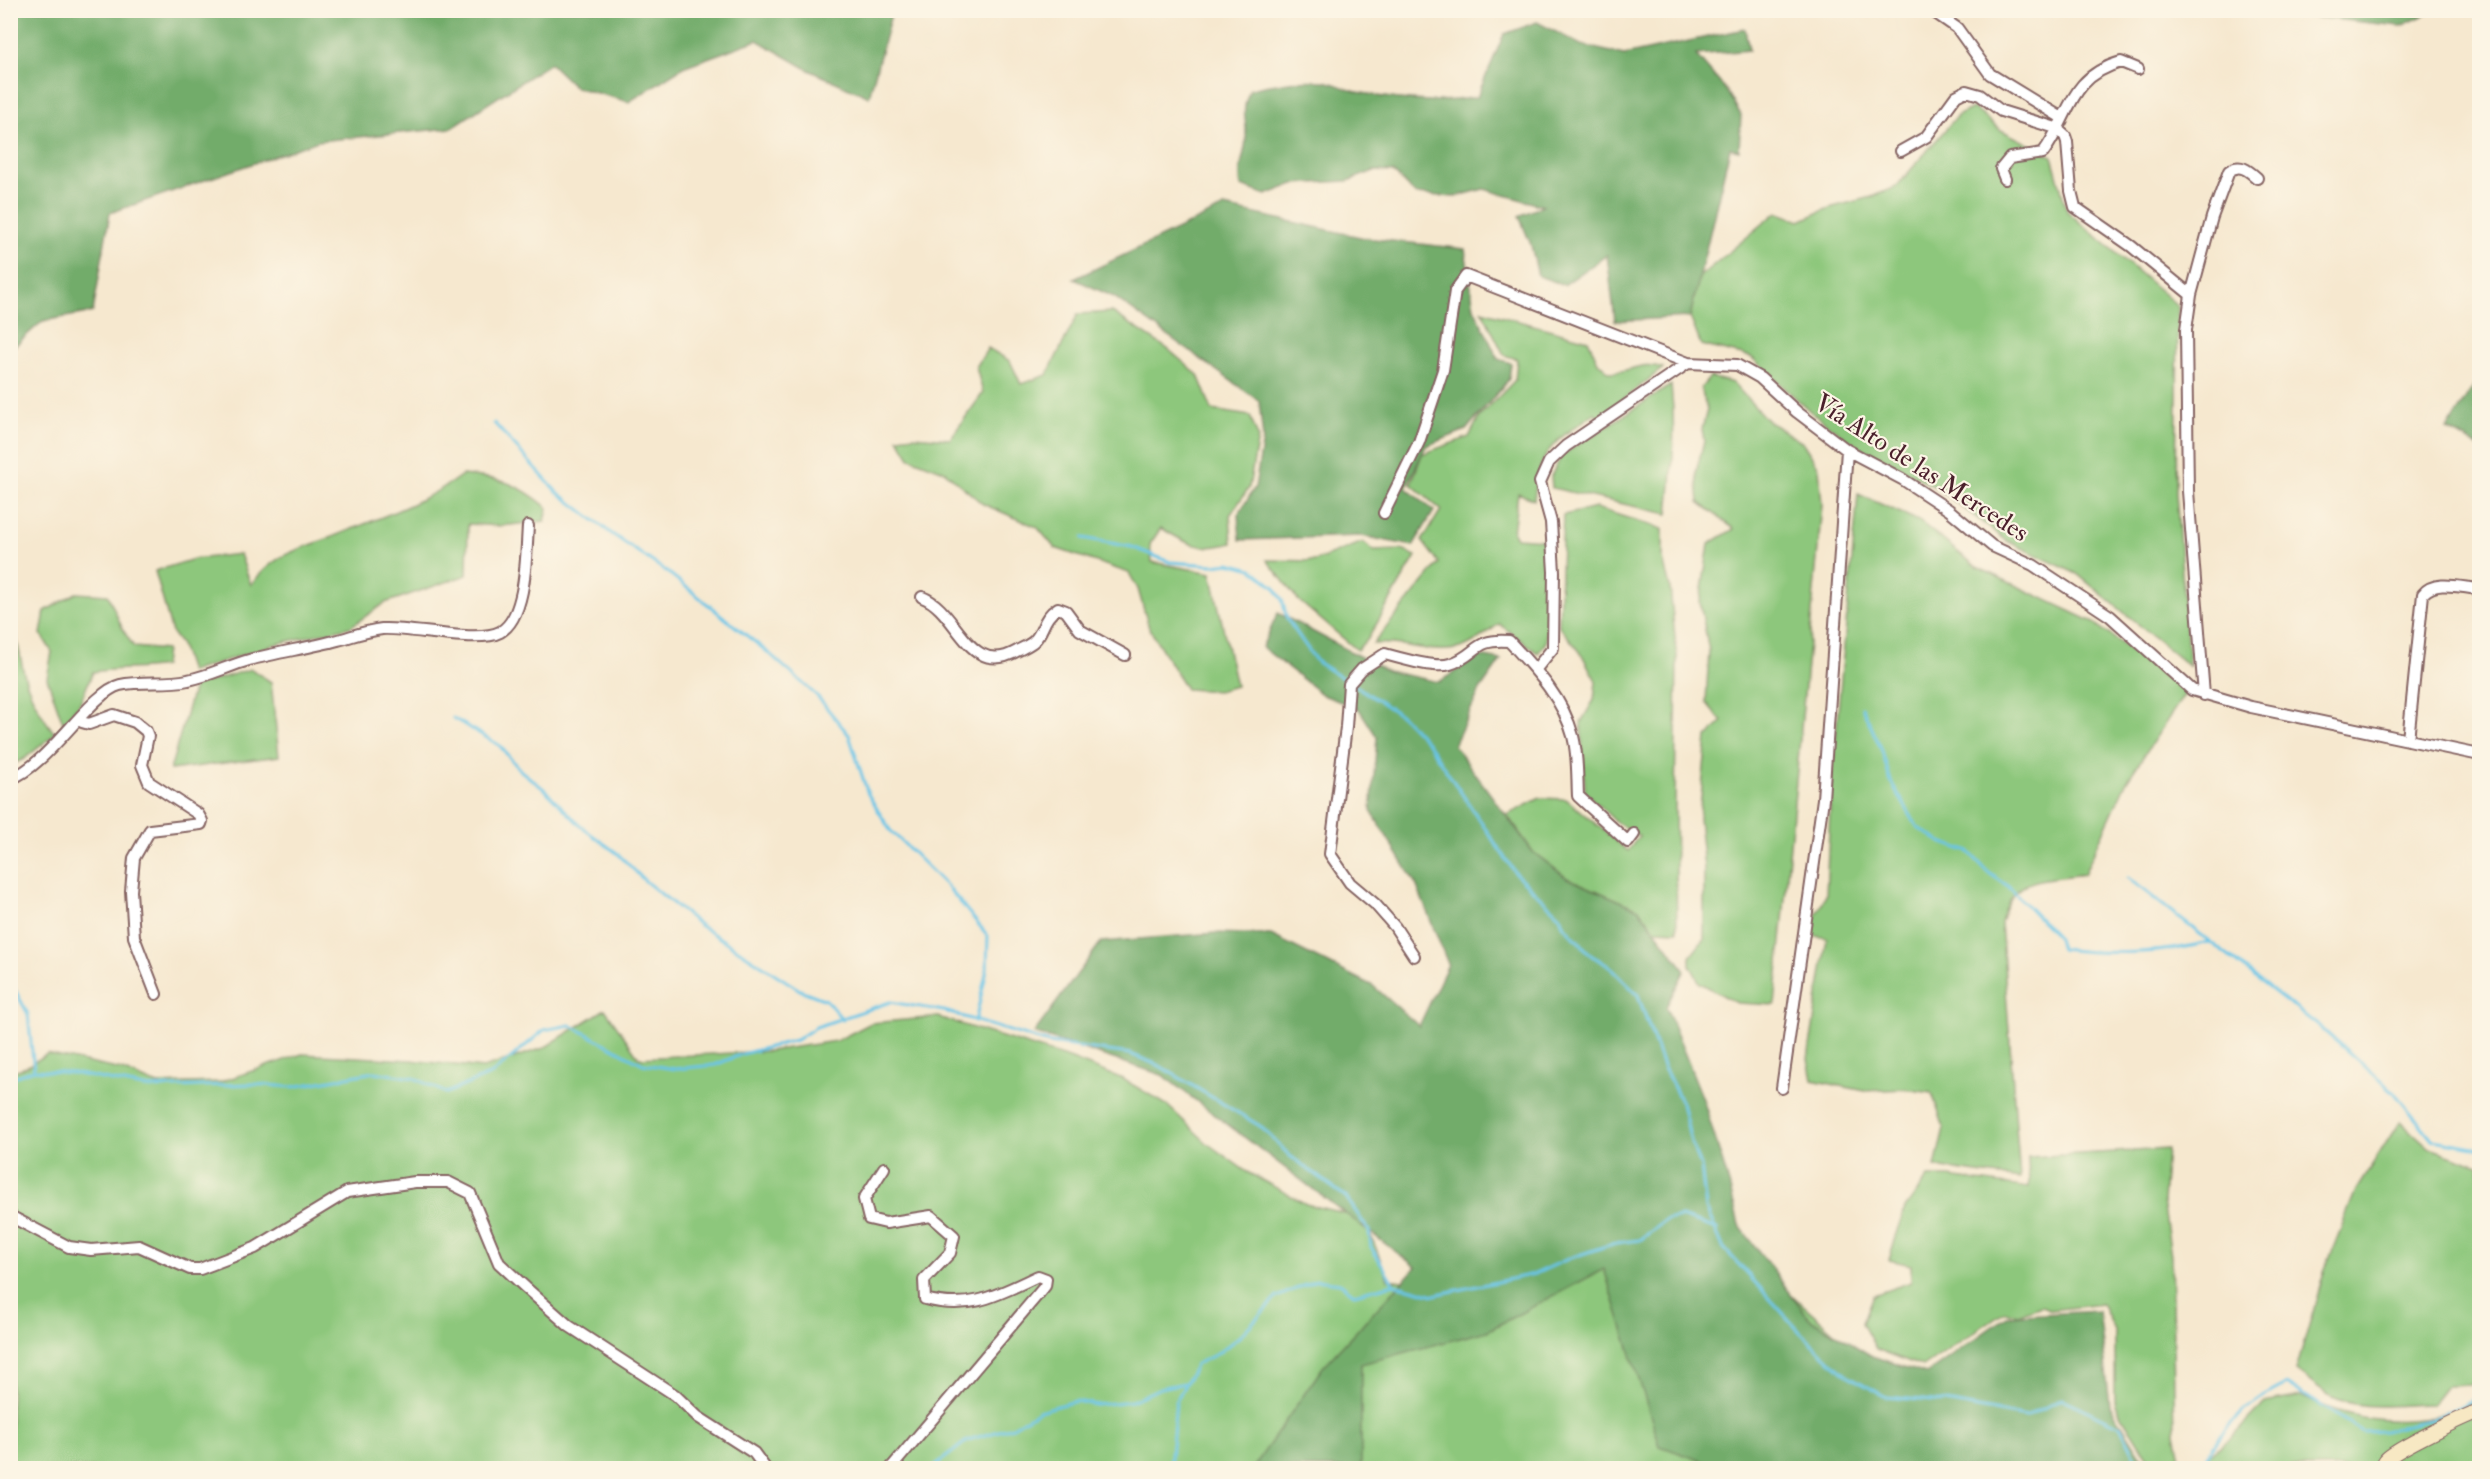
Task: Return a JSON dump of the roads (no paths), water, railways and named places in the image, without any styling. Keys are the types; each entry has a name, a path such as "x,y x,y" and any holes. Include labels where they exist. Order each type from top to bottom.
{"street":[{"path":"1931,10 1957,28 1990,74 2059,123 2067,142 2071,191 2075,207 2131,246 2191,295"},
{"path":"2005,179 2001,169 2004,162 2017,156 2041,155 2083,82 2095,72 2121,62 2138,69"},
{"path":"1901,151 1926,136 1956,96 1966,91 1980,95 2001,111 2059,123"},
{"path":"2204,695 2188,491 2186,344 2191,295 2212,217 2229,171 2234,168 2244,168 2257,178"},
{"name":"Vía Alto de las Mercedes","path":"1384,513 1419,442 1443,370 1455,291 1466,276 1688,363 1737,365 1760,378 1797,412 1847,450 1902,479 1949,510 1992,546 2033,565 2110,616 2192,690 2204,695 2480,755"},
{"path":"1535,670 1553,648 1554,572 1551,522 1541,493 1543,473 1554,456 1566,446 1688,363"},
{"path":"1782,1088 1823,799 1847,450"},
{"path":"10,779 55,746 105,693 117,686 189,680 247,660 337,640 369,630 403,629 475,636 499,633 507,626 517,608 524,584 528,525"},
{"path":"2408,740 2423,594 2429,587 2437,586 2480,589"},
{"path":"922,597 934,602 966,642 984,656 1005,658 1034,641 1048,615 1058,608 1066,611 1080,630 1125,655"},
{"path":"1414,956 1395,927 1375,904 1350,883 1330,854 1349,684 1362,669 1385,654 1408,660 1448,665 1465,658 1479,644 1493,640 1509,641 1554,693 1568,722 1573,737 1578,796 1628,842 1634,834"},
{"path":"80,719 85,724 89,724 106,716 123,716 146,731 148,736 142,765 149,782 198,814 202,821 201,824 150,830 134,858 131,891 134,937 156,994"},
{"path":"884,1168 864,1199 869,1219 886,1223 931,1216 954,1236 950,1252 924,1280 925,1299 948,1305 983,1301 1038,1276 1046,1279 1045,1286 891,1468"},
{"path":"10,1216 69,1247 92,1250 139,1246 190,1269 200,1269 255,1248 347,1192 415,1182 448,1182 470,1193 499,1263 526,1288 579,1332 675,1395 698,1417 754,1453 765,1468"},
{"path":"2383,1468 2384,1461 2396,1452 2463,1416 2480,1412"}],"waterway":[{"path":"494,423 556,491 612,534 670,574 771,655 817,696 849,735 868,794 890,830 946,885 988,936 987,969 975,1022"},
{"path":"1083,538 1132,547 1170,562 1213,565 1229,563 1252,569 1274,587 1282,599 1287,619 1317,662 1347,681"},
{"path":"1353,684 1402,716 1427,742 1516,874 1560,916 1563,925 1592,956 1607,964 1638,995 1663,1066 1682,1103 1691,1142 1701,1166 1706,1208 1723,1247 1801,1333 1842,1372 1886,1397 1946,1402 2026,1417 2062,1399 2120,1426 2141,1468"},
{"path":"1862,707 1881,748 1891,782 1918,828 1941,842 1969,852 1989,873 2008,886 2058,938 2061,949 2136,952 2173,949 2209,942"},
{"path":"453,718 499,745 521,771 544,789 584,829 617,853 645,881 701,926 800,990 826,1000 843,1020"},
{"path":"2128,878 2321,1028 2393,1091 2433,1140 2480,1148"},
{"path":"10,981 28,1014 34,1070"},
{"path":"10,1078 34,1070 73,1073 149,1088 252,1084 293,1087 374,1072 414,1078 446,1093 492,1074 544,1030 570,1025 643,1064 675,1069 715,1065 742,1054 796,1040 816,1027 890,1002 944,1011 1049,1043 1130,1054 1158,1065 1260,1126 1290,1156 1346,1197 1369,1231 1371,1247 1394,1284 1434,1295 1535,1274 1570,1258 1615,1243 1640,1240 1666,1220 1681,1217 1717,1229"},
{"path":"1170,1468 1176,1401 1196,1364 1217,1354 1240,1336 1277,1297 1316,1280 1340,1283 1354,1294 1394,1284"},
{"path":"932,1468 968,1440 1013,1427 1039,1411 1076,1401 1096,1405 1132,1401 1160,1388 1185,1383"},
{"path":"2199,1468 2236,1418 2257,1400 2287,1384 2363,1432 2384,1431 2432,1419 2480,1396"}]}
